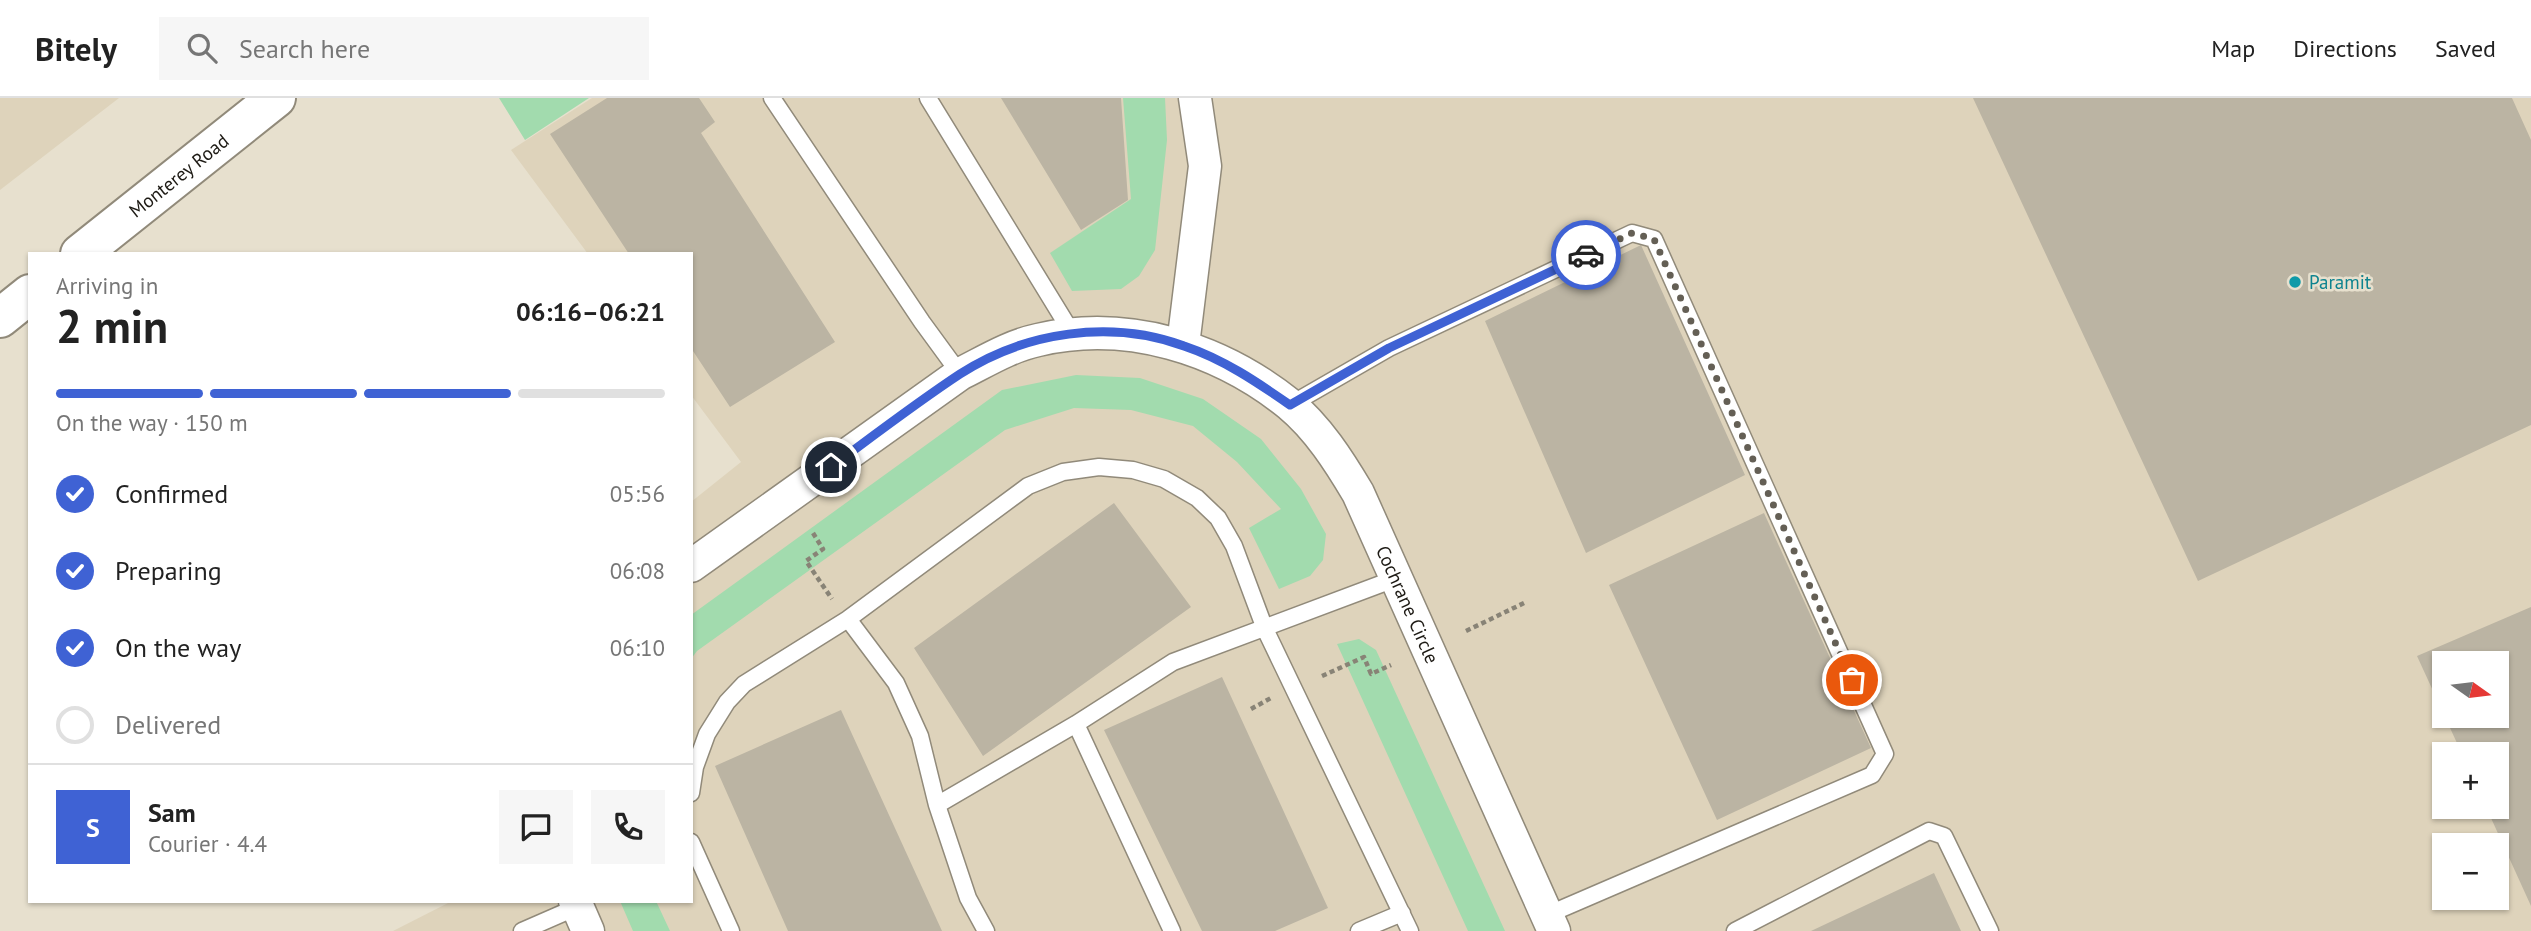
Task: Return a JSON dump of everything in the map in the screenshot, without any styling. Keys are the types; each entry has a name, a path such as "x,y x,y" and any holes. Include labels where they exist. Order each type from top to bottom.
{"main road":[{"name":"Monterey Road","path":"83,252 276,98"},
{"path":"0,318 28,296"}],"street":[{"path":"1183,345 1205,166 1195,98"},
{"name":"Cochrane Circle","path":"693,565 960,374 1002,352 1036,340 1072,333 1130,335 1183,345 1227,364 1290,405 1318,434 1340,464 1358,493 1551,923"}],"lane":[{"path":"772,98 922,322 960,374"},
{"path":"928,98 1072,333"},
{"path":"1290,405 1389,348 1632,233 1654,239 1885,754 1872,775 1551,923"},
{"path":"693,780 707,734 727,702 744,684 848,619 1028,486 1063,472 1098,467 1133,470 1164,479 1197,498 1218,518 1234,546 1265,629 1410,931"},
{"path":"937,805 1076,724 1173,662 1397,578"},
{"path":"848,619 897,683 920,736 937,805 968,898 986,931"},
{"path":"1076,724 1172,931"},
{"path":"1735,931 1929,831 1944,836 1990,931"},
{"path":"693,847 730,931"},
{"path":"522,931 580,913"},
{"path":"1359,931 1402,913"}],"path":[{"path":"813,533 823,549 806,561 832,600"},
{"path":"1466,631 1524,603"},
{"path":"1322,676 1364,657 1371,674 1391,665"},
{"path":"1251,709 1282,694"}],"shaded area":[{"path":"0,98 119,98 0,190"},
{"path":"592,98 2531,98 2531,931 393,931 448,903 693,903 693,500 741,462 693,398 693,252 587,252 511,150"}],"green space":[{"path":"499,98 589,98 525,140"},
{"path":"1123,98 1165,98 1167,140 1155,250 1139,276 1121,289 1072,291 1050,253 1131,199"},
{"path":"1076,375 1140,378 1203,399 1261,439 1301,489 1326,534 1323,560 1310,576 1279,589 1249,528 1281,509 1237,462 1193,426 1131,410 1074,408 1005,430 693,656 693,614 1002,390"},
{"path":"1359,639 1376,650 1505,931 1468,931 1337,644"},
{"path":"621,903 657,903 670,931 633,931"}],"building":[{"path":"607,98 699,98 715,122 701,133 835,342 730,407 693,351 693,252 628,252 550,134"},
{"path":"1001,98 1121,98 1128,200 1081,230"},
{"name":"Paramit","path":"1973,98 2512,98 2531,140 2531,425 2198,581"},
{"path":"1641,245 1745,475 1586,553 1485,321"},
{"path":"1114,503 1191,607 983,756 914,648"},
{"path":"1764,513 1871,748 1717,820 1609,585"},
{"path":"2531,607 2531,906 2509,858 2509,833 2498,833 2491,819 2509,819 2509,742 2456,742 2450,728 2510,728 2510,651 2432,651 2432,689 2417,656"},
{"path":"1222,677 1328,908 1275,931 1202,931 1104,730"},
{"path":"841,710 942,931 788,931 715,766"},
{"path":"1934,873 1961,931 1811,931"}],"way so far":[{"path":"1586,255 1632,233 1654,239 1852,680"}],"place":[{"name":"Paramit","path":"2295,282"}],"route":[{"path":"831,467 960,374 1002,352 1036,340 1072,333 1102,332 1154,338 1183,345 1227,364 1290,405 1389,348 1586,255"}]}
